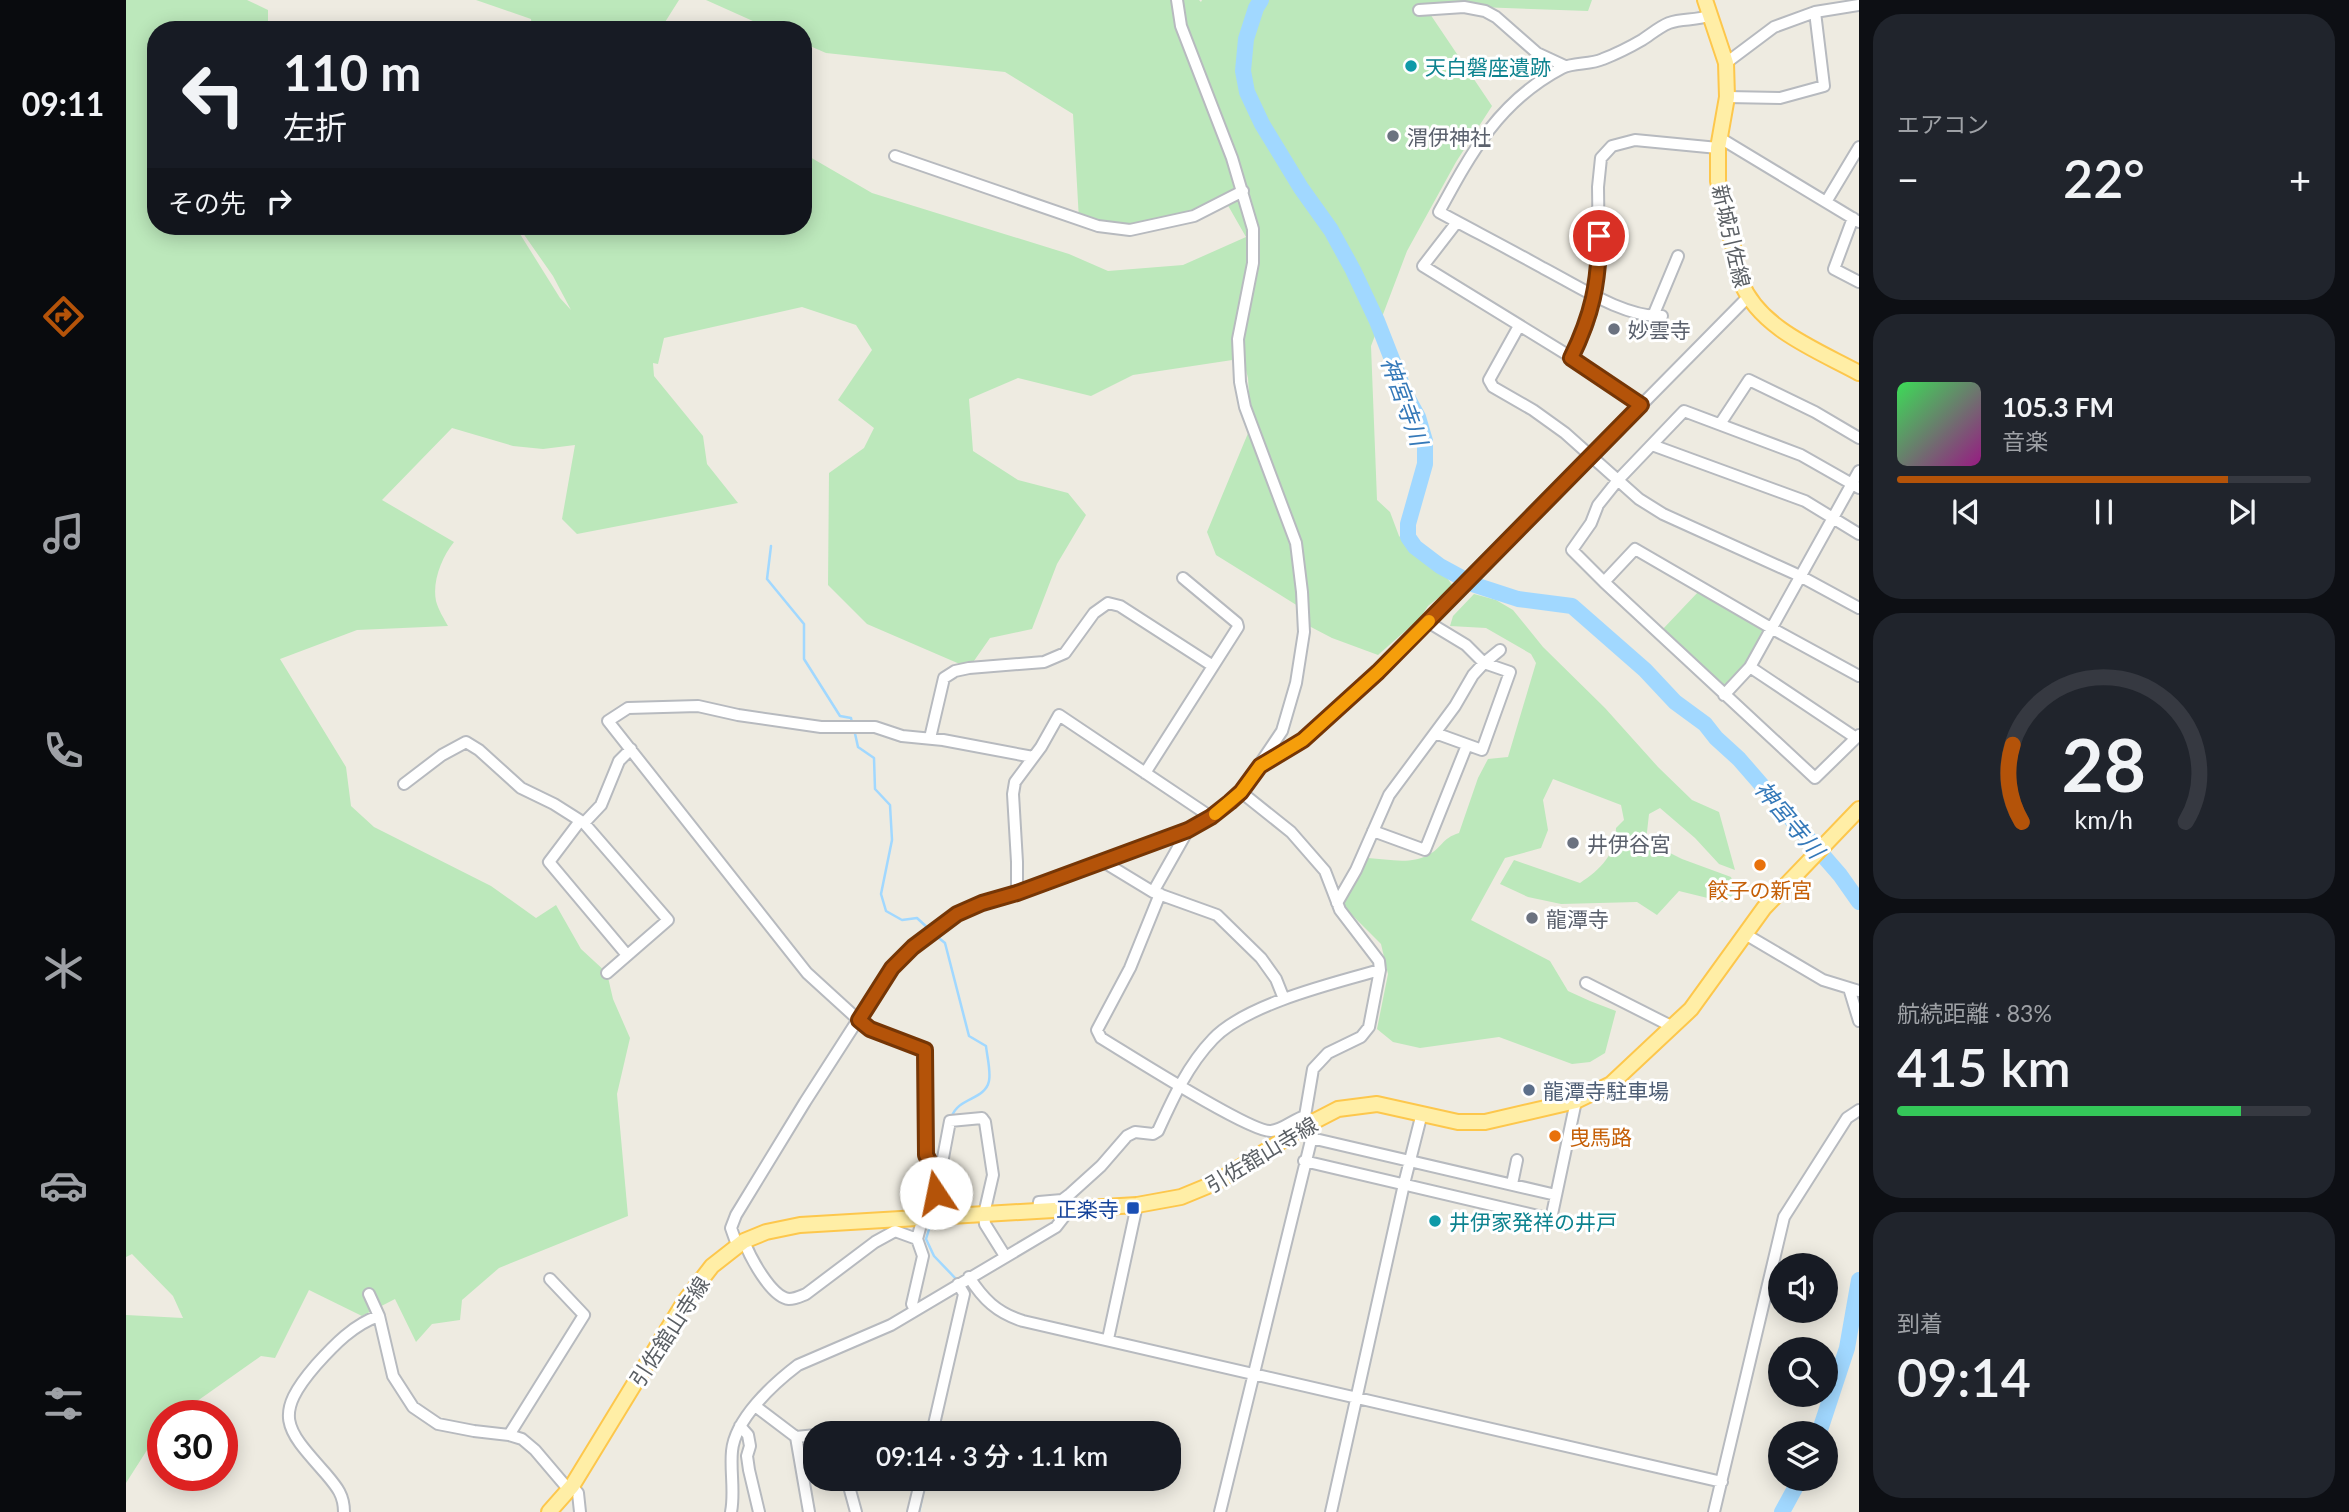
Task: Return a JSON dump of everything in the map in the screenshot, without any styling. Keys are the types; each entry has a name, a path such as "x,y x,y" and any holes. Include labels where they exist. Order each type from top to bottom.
{"main road":[{"name":"新城引佐線","path":"1706,0 1726,63 1727,97 1719,143 1718,181 1747,298 1776,326 1859,373"},
{"name":"引佐舘山寺線","path":"549,1512 570,1488 685,1301 712,1265 740,1243 766,1232 800,1225 1137,1205 1181,1197 1215,1183 1338,1109 1377,1104 1458,1122 1485,1122 1576,1101 1611,1084 1673,1027 1704,992 1764,908 1859,809"}],"street":[{"path":"917,1239 895,1231 875,1242 806,1294 787,1299 770,1285 731,1228 736,1215 805,1101 892,968 913,947 957,914 982,903 1017,893 1188,830 1211,817 1241,792 1260,766 1282,731 1296,683 1304,632 1296,543 1245,407 1240,382 1238,339 1253,263 1253,229 1243,191 1213,105 1181,26 1177,0"},
{"path":"1726,63 1774,27 1815,12 1859,5"},
{"path":"1419,10 1464,7 1485,11 1496,17 1537,53 1565,66"},
{"path":"1727,97 1780,98 1824,86 1815,12"},
{"path":"1678,256 1657,316 1632,311 1594,295 1439,212 1485,132 1509,107 1565,66 1601,61 1667,24 1680,20 1702,19 1710,15"},
{"path":"1571,358 1587,323 1594,295 1599,260 1598,187 1601,158 1612,146 1635,140 1719,143 1856,220 1834,269 1859,282"},
{"path":"1826,202 1857,154"},
{"path":"895,156 1098,226 1130,230 1194,216 1243,191"},
{"path":"1457,222 1423,266 1641,405"},
{"path":"1260,766 1303,740 1378,672 1747,298"},
{"path":"1519,326 1489,380 1493,387 1534,410 1565,433 1639,499 1663,514 1800,576 1859,608"},
{"path":"1720,424 1749,380 1815,412 1859,438"},
{"path":"1750,667 1857,737 1815,778 1572,550 1591,523 1598,505 1618,480 1684,411 1801,455 1856,486"},
{"path":"1652,445 1805,501 1859,534"},
{"path":"1724,695 1750,667 1833,517 1856,486 1859,471"},
{"path":"1604,582 1635,549 1859,676"},
{"path":"1144,773 1238,627 1237,623 1182,578"},
{"path":"930,738 944,678 955,671 969,668 1044,662 1065,653 1094,613 1108,603 1120,606 1213,666"},
{"path":"1428,622 1466,645 1483,663 1510,672 1482,750 1435,733"},
{"path":"1337,903 1356,870 1390,795 1455,706 1473,675 1500,650"},
{"path":"939,1180 926,1155 925,1050 870,1029 807,973 608,721 628,708 698,706 738,715 821,727 875,727 902,736 930,738 1033,757"},
{"path":"1017,893 1013,794 1015,782 1041,747 1059,715 1211,817"},
{"path":"404,784 442,755 466,742 522,788 582,822 668,920 607,973"},
{"path":"1373,831 1425,850 1467,745"},
{"path":"627,955 549,862 582,822 601,805 620,761 631,749"},
{"path":"1220,1512 1304,1161 1310,1125 1313,1069 1328,1053 1361,1037 1369,1027 1380,970 1379,961 1353,930 1337,903 1325,871 1291,832 1241,792"},
{"path":"1188,830 1156,893 1130,968 1097,1030 1101,1038 1261,1130 1273,1132 1310,1125 1410,1160 1556,1195"},
{"path":"1102,861 1156,893 1217,915 1261,958 1276,979 1284,999"},
{"path":"1745,934 1823,980 1855,990 1859,1021"},
{"path":"1038,1211 1038,1202 1062,1200 1070,1194 1101,1166 1127,1136 1135,1132 1153,1134 1158,1130 1180,1085 1215,1036 1231,1025 1284,999 1380,970"},
{"path":"1586,984 1673,1027"},
{"path":"1304,1161 1550,1219 1576,1101"},
{"path":"1714,1512 1784,1217 1847,1118 1859,1110"},
{"path":"1331,1512 1422,1113"},
{"path":"915,1310 912,1304 923,1256 917,1239 939,1180 950,1121 982,1118 985,1122 993,1175 984,1214 985,1224 1005,1256"},
{"path":"1512,1184 1517,1160"},
{"path":"1108,1339 1137,1205"},
{"path":"731,1512 734,1440 740,1426 770,1388 798,1365 891,1325 1056,1227 1070,1209"},
{"path":"968,1277 991,1306 1014,1318 1722,1482"},
{"path":"509,1435 584,1315 550,1279"},
{"path":"935,1421 964,1294 958,1284"},
{"path":"369,1294 379,1316 393,1376 413,1407 438,1424 523,1439 578,1493 580,1512"},
{"path":"344,1512 344,1502 339,1490 290,1428 289,1408 302,1382 329,1351 362,1322 379,1316"},
{"path":"755,1406 796,1437 803,1436"},
{"path":"740,1426 748,1435 750,1446 747,1456 759,1512"},
{"path":"796,1437 808,1512"},
{"path":"850,1491 856,1512"},
{"path":"913,1512 918,1491"}],"green space":[{"path":"126,0 247,0 268,10 268,21 147,21 147,235 521,235 560,298 571,310 553,276 524,235 812,235 812,158 872,193 1069,254 1108,271 1183,265 1246,237 1226,202 1190,216 1130,230 1079,220 1073,114 1005,72 826,53 812,47 812,21 753,21 706,0 1592,0 1588,11 1424,5 1492,106 1456,162 1407,251 1371,346 1377,500 1390,512 1399,536 1418,554 1436,563 1453,586 1428,606 1420,618 1378,655 1332,638 1309,626 1306,611 1216,555 1207,532 1251,426 1248,378 1241,350 1239,359 1133,375 1091,396 1018,378 969,399 973,451 1018,480 1068,493 1086,515 1057,564 1032,629 990,638 969,668 867,624 828,585 829,473 864,448 874,428 838,400 872,350 856,325 802,307 664,338 658,364 653,363 654,376 703,436 707,464 738,503 577,534 562,519 575,445 543,449 513,446 452,428 382,500 454,542 442,562 435,585 437,604 448,626 357,630 280,659 346,767 351,806 374,827 491,886 536,918 556,905 581,949 607,973 613,999 630,1038 617,1094 628,1216 499,1268 462,1300 460,1320 432,1324 416,1342 395,1299 362,1316 309,1290 275,1358 261,1356 199,1400 147,1400 147,1450 126,1483 126,1315 183,1318 173,1296 132,1254 126,1257"},
{"path":"476,0 679,0 666,21 531,19"},
{"path":"1699,591 1765,630 1746,665 1724,688 1662,630"},
{"path":"1474,594 1496,600 1513,610 1543,647 1605,708 1658,767 1692,800 1719,812 1735,870 1719,864 1695,838 1660,808 1649,814 1646,841 1682,859 1731,877 1736,892 1724,902 1679,891 1657,915 1637,902 1561,904 1528,897 1500,884 1514,860 1580,883 1601,866 1610,853 1616,828 1624,820 1621,805 1553,779 1543,800 1548,830 1541,848 1505,858 1471,920 1550,961 1568,991 1616,1011 1605,1053 1590,1062 1572,1064 1499,1037 1420,1048 1393,1042 1377,1029 1388,974 1381,944 1341,904 1368,858 1414,860 1432,853 1459,833 1478,778 1488,759 1508,757 1536,663 1531,654 1486,628 1450,626 1453,616"}],"waterway":[{"name":"神宮寺川","path":"1261,0 1246,39 1243,71 1247,92 1262,124 1301,188 1331,230 1353,270 1418,417 1425,441 1425,464 1408,524 1408,537 1415,547 1440,566 1475,585 1518,599 1572,606 1645,670 1675,702 1705,724 1739,759 1840,875 1859,902"},
{"path":"771,546 767,579 804,624 804,659 840,716 851,718 852,723"},
{"path":"854,729 858,747 874,758 875,789 890,805 892,840 881,894 886,911 902,920 917,918 930,930"},
{"path":"935,935 945,943 969,1036 986,1046 989,1068 987,1087 960,1105 952,1116"},
{"path":"946,1168 951,1140"},
{"path":"930,1226 926,1239 934,1256 958,1281"},
{"name":"神宮寺川","path":"1823,1421 1847,1348 1859,1280"},
{"path":"919,1512 923,1491"},
{"name":"神宮寺川","path":"1782,1512 1793,1491"}],"slow traffic":[{"path":"1215,814 1241,792 1260,766 1303,740 1429,621"}],"place":[{"name":"天白磐座遺跡","path":"1411,66"},
{"name":"渭伊神社","path":"1393,136"},
{"name":"妙雲寺","path":"1614,329"},
{"name":"井伊谷宮","path":"1573,843"},
{"name":"餃子の新宮","path":"1760,865"},
{"name":"龍潭寺","path":"1532,918"},
{"name":"龍潭寺駐車場","path":"1529,1090"},
{"name":"曳馬路","path":"1555,1136"},
{"name":"正楽寺","path":"1133,1208"},
{"name":"井伊家発祥の井戸","path":"1435,1221"}],"route":[{"path":"936,1193 939,1180 926,1155 925,1050 870,1029 859,1020 892,968 934,929 957,914 1154,844 1211,817 1241,792 1260,766 1303,740 1378,672 1641,405 1571,358 1587,323 1596,286 1599,236"}]}
